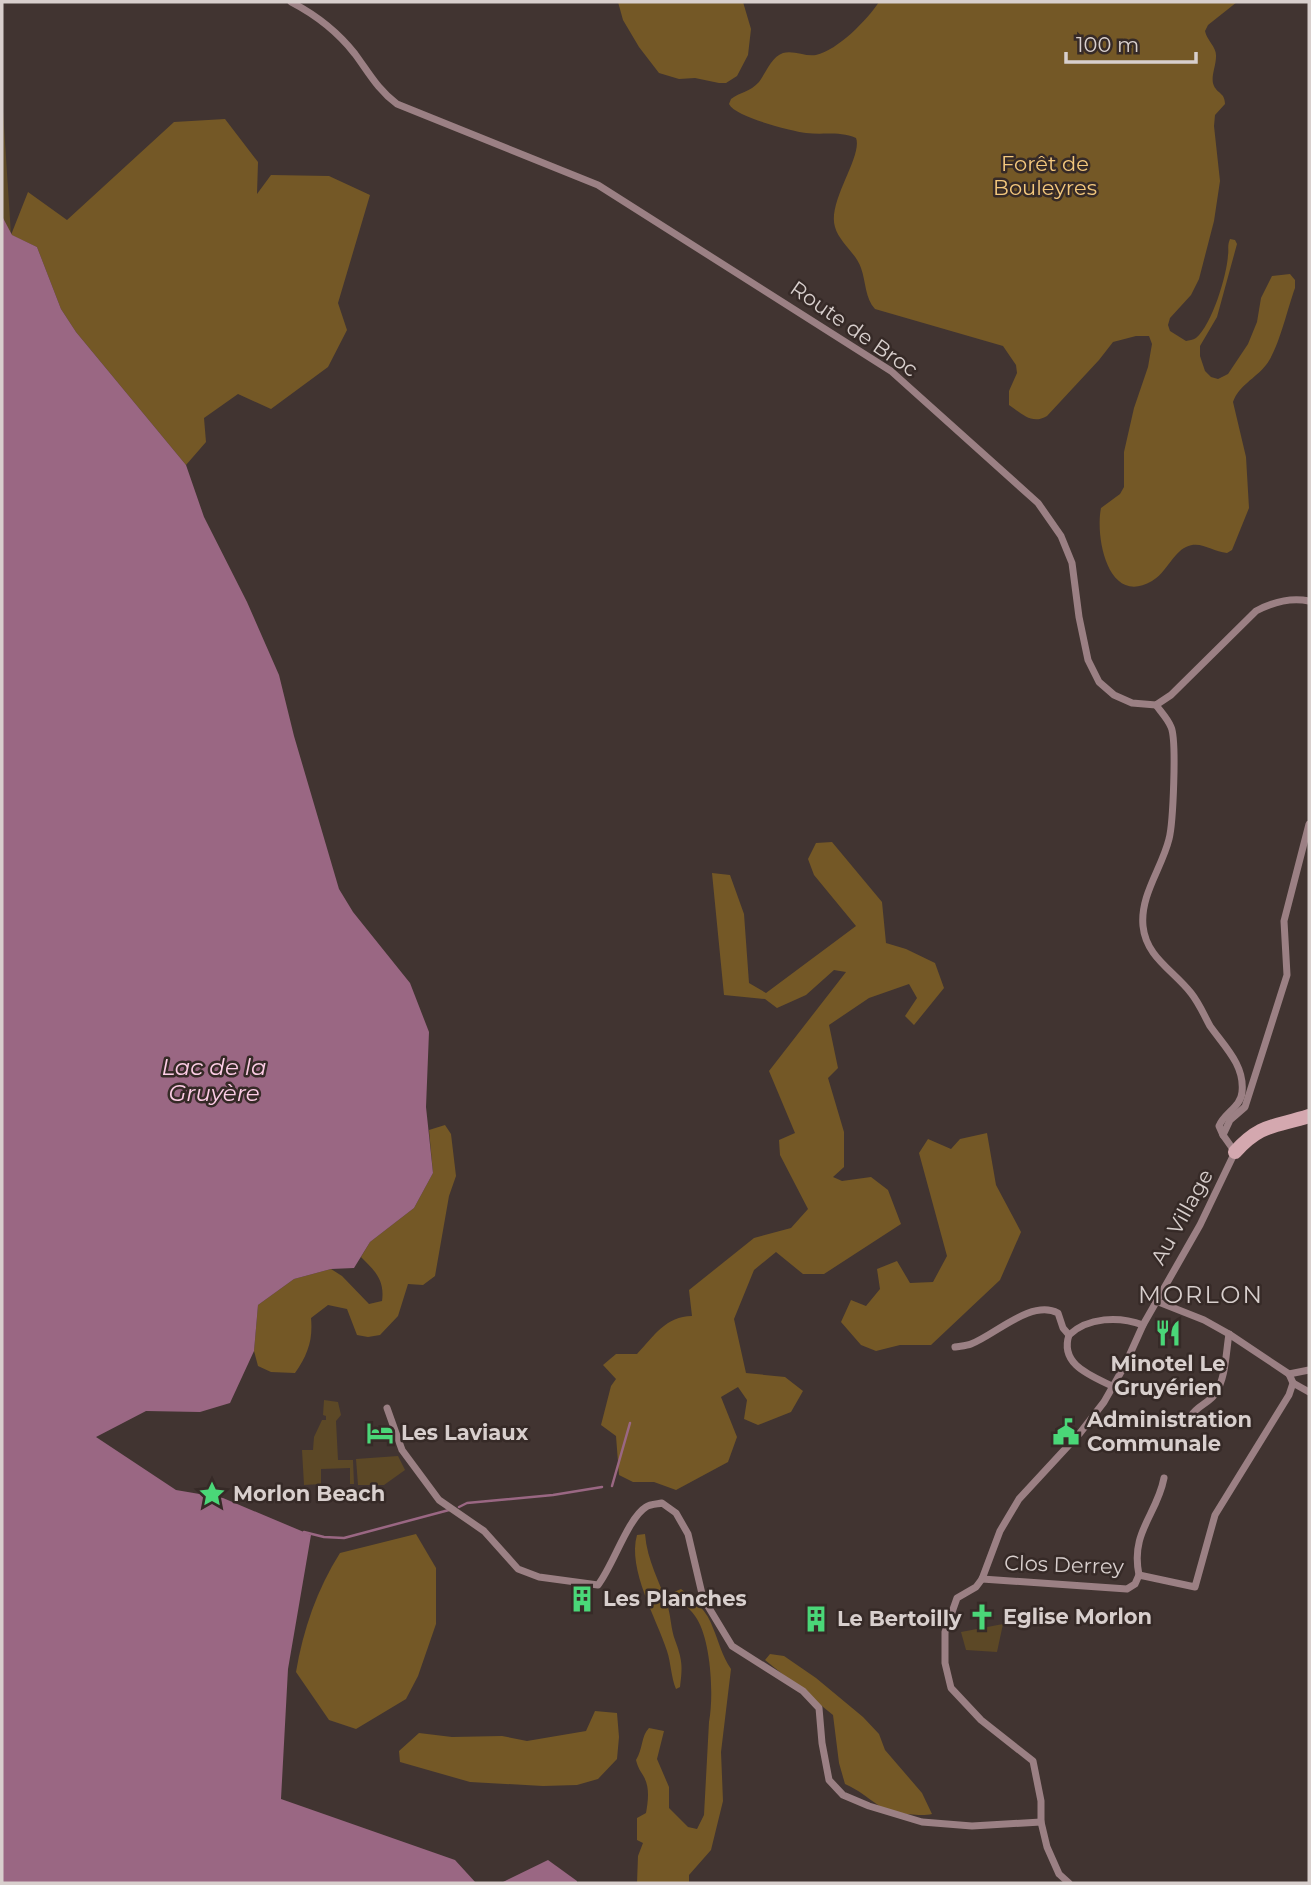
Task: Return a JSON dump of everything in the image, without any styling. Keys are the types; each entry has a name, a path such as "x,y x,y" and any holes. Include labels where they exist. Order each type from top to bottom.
{"street":[{"name":"Route de Broc","path":"291,2 318,17 331,29 356,55 375,84 397,104 598,185 891,371 1038,503 1061,536 1072,563 1086,649 1099,682 1114,695 1132,703 1156,705"},
{"path":"1309,601 1298,599 1271,603 1256,611 1171,695 1156,705 1172,728 1174,770 1170,838 1146,898 1143,927 1149,949 1192,994 1233,1056 1240,1072 1242,1093 1237,1105 1222,1119 1219,1126 1235,1152 1248,1137 1263,1128 1309,1116"},
{"path":"1223,1135 1230,1120 1245,1107 1287,975 1284,921 1309,824"},
{"name":"Au Village","path":"982,1579 1000,1531 1013,1507 1083,1430 1114,1387 1143,1325 1200,1225 1235,1152"},
{"path":"1156,1301 1204,1320 1229,1334 1289,1374 1293,1383 1309,1392"},
{"path":"955,1347 971,1344 1018,1317 1044,1310 1058,1313 1063,1328 1069,1335 1067,1351 1072,1363 1114,1387"},
{"path":"1069,1335 1085,1324 1101,1320 1133,1321 1143,1325"},
{"path":"1191,1416 1195,1409 1215,1394 1222,1377 1229,1334"},
{"path":"1289,1374 1309,1370"},
{"name":"Clos Derrey","path":"1139,1576 1195,1587 1215,1516 1289,1395 1293,1383"},
{"path":"387,1408 402,1450 439,1500 484,1531 518,1569 539,1577 598,1585 635,1519 646,1506 662,1503 676,1513 688,1534 703,1598 733,1646 803,1691 819,1709 829,1780 843,1795 922,1822 972,1826 1041,1822"},
{"name":"Clos Derrey","path":"982,1579 1126,1589 1135,1584 1139,1576 1135,1557 1147,1518 1162,1489 1164,1478"},
{"path":"982,1579 976,1587 957,1598 945,1632 944,1663 950,1688 981,1720 1033,1761 1047,1847 1059,1874 1069,1883"}],"shaded area":[{"path":"2,95 11,235 2,216"},
{"path":"324,1400 338,1402 341,1415 336,1421 338,1460 353,1460 354,1484 350,1484 350,1468 321,1469 321,1484 304,1485 302,1450 313,1450 314,1437 322,1420 326,1420 323,1415"},
{"path":"398,1456 405,1470 384,1485 358,1485 356,1459"},
{"path":"1003,1624 997,1652 966,1650 961,1632"}],"green space":[{"path":"618,2 743,2 751,29 748,55 737,76 726,83 695,78 679,79 659,73 623,20"},
{"name":"Forêt de Bouleyres","path":"879,2 1237,2 1208,25 1205,31 1216,53 1213,83 1225,100 1225,104 1215,115 1214,126 1220,181 1214,221 1199,279 1191,295 1170,318 1168,325 1170,331 1186,341 1196,338 1202,332 1222,287 1229,241 1235,240 1237,244 1217,317 1200,346 1205,371 1218,379 1228,374 1248,344 1257,322 1261,298 1272,276 1290,274 1295,280 1295,288 1271,358 1239,391 1233,402 1246,457 1249,508 1232,550 1227,553 1191,545 1181,550 1152,581 1137,587 1125,585 1115,577 1108,565 1100,535 1101,508 1120,494 1124,487 1124,452 1134,408 1148,367 1152,344 1149,336 1136,336 1113,342 1047,416 1032,419 1023,415 1009,405 1009,391 1017,373 1016,365 1003,346 875,309 872,305 861,268 837,232 834,217 840,193 855,156 856,138 806,133 777,126 741,114 729,104 731,99 759,82 779,55 791,52 816,55 825,52 851,33"},
{"path":"225,119 258,162 257,194 271,175 329,176 370,195 338,303 347,330 328,367 271,409 238,394 204,418 206,442 186,465 76,332 61,309 37,247 11,235 28,192 67,220 174,122"},
{"path":"832,842 882,902 886,943 935,963 944,988 914,1025 905,1016 917,998 909,984 869,998 829,1025 838,1068 828,1078 844,1132 844,1167 833,1177 842,1181 871,1177 888,1190 901,1224 824,1274 803,1274 776,1252 754,1270 734,1319 746,1373 785,1377 803,1391 791,1412 758,1425 744,1419 747,1400 738,1387 721,1397 737,1437 728,1462 676,1490 654,1482 633,1482 619,1475 616,1436 601,1425 611,1386 616,1379 603,1365 616,1354 637,1354 668,1323 692,1316 689,1290 754,1238 791,1228 808,1209 780,1155 779,1140 795,1133 769,1071 846,972 834,970 806,995 777,1008 765,999 724,995 712,873 730,875 744,914 749,983 766,993 856,926 814,875 808,859 816,843"},
{"path":"445,1125 451,1134 456,1176 449,1196 435,1276 423,1285 408,1284 398,1316 380,1335 357,1335 347,1309 328,1305 311,1318 309,1347 295,1373 271,1372 258,1366 254,1351 258,1305 294,1279 331,1269 342,1276 369,1304 382,1301 380,1282 361,1257 370,1242 414,1208 433,1173 429,1130"},
{"path":"987,1133 996,1185 1021,1232 1000,1280 931,1345 900,1345 876,1351 861,1345 841,1322 851,1300 866,1306 880,1289 877,1269 897,1261 910,1283 933,1282 947,1256 919,1153 928,1139 951,1149 960,1139"},
{"path":"416,1534 436,1568 436,1624 418,1676 406,1699 356,1729 329,1720 296,1672 307,1625 324,1581 340,1553"},
{"path":"645,1534 648,1553 668,1607 682,1668 680,1687 676,1689 667,1651 644,1594 636,1563 637,1535"},
{"path":"681,1589 708,1617 731,1669 721,1752 723,1801 711,1850 689,1875 689,1883 637,1883 638,1856 643,1843 637,1840 637,1818 646,1813 648,1795 646,1781 636,1760 649,1728 664,1731 657,1759 669,1787 669,1808 688,1827 697,1829 704,1815 711,1698 710,1669 702,1629 690,1610 674,1595 674,1592"},
{"path":"770,1654 784,1656 816,1678 863,1717 879,1734 885,1750 922,1793 932,1814 913,1815 889,1810 845,1784 839,1763 833,1715 765,1660"},
{"path":"595,1711 617,1713 617,1759 598,1779 577,1785 470,1782 400,1762 399,1751 419,1733 452,1737 502,1736 527,1741 586,1731"}],"water":[{"name":"Lac de la Gruyère","path":"2,216 12,235 37,247 61,309 76,332 186,465 204,517 247,602 279,675 339,889 353,912 410,983 429,1032 426,1107 433,1173 414,1208 370,1242 354,1268 331,1269 294,1279 258,1305 254,1351 230,1403 200,1412 146,1411 96,1437 176,1490 223,1498 311,1535 288,1669 281,1799 455,1860 476,1883 2,1883"},
{"path":"548,1860 577,1883 501,1883"}],"waterway":[{"path":"612,1486 630,1423"},
{"path":"459,1507 467,1503 553,1495 602,1487"},
{"path":"304,1532 344,1538 449,1510"}],"place":[{"name":"Minotel Le Gruyérien","path":"1168,1333"},
{"name":"Administration Communale","path":"1066,1432"},
{"name":"Les Laviaux","path":"380,1433"},
{"name":"Morlon Beach","path":"212,1494"},
{"name":"Les Planches","path":"582,1599"},
{"name":"Eglise Morlon","path":"982,1617"},
{"name":"Le Bertoilly","path":"816,1619"}],"district":[{"name":"MORLON","path":"1201,1295"}]}
